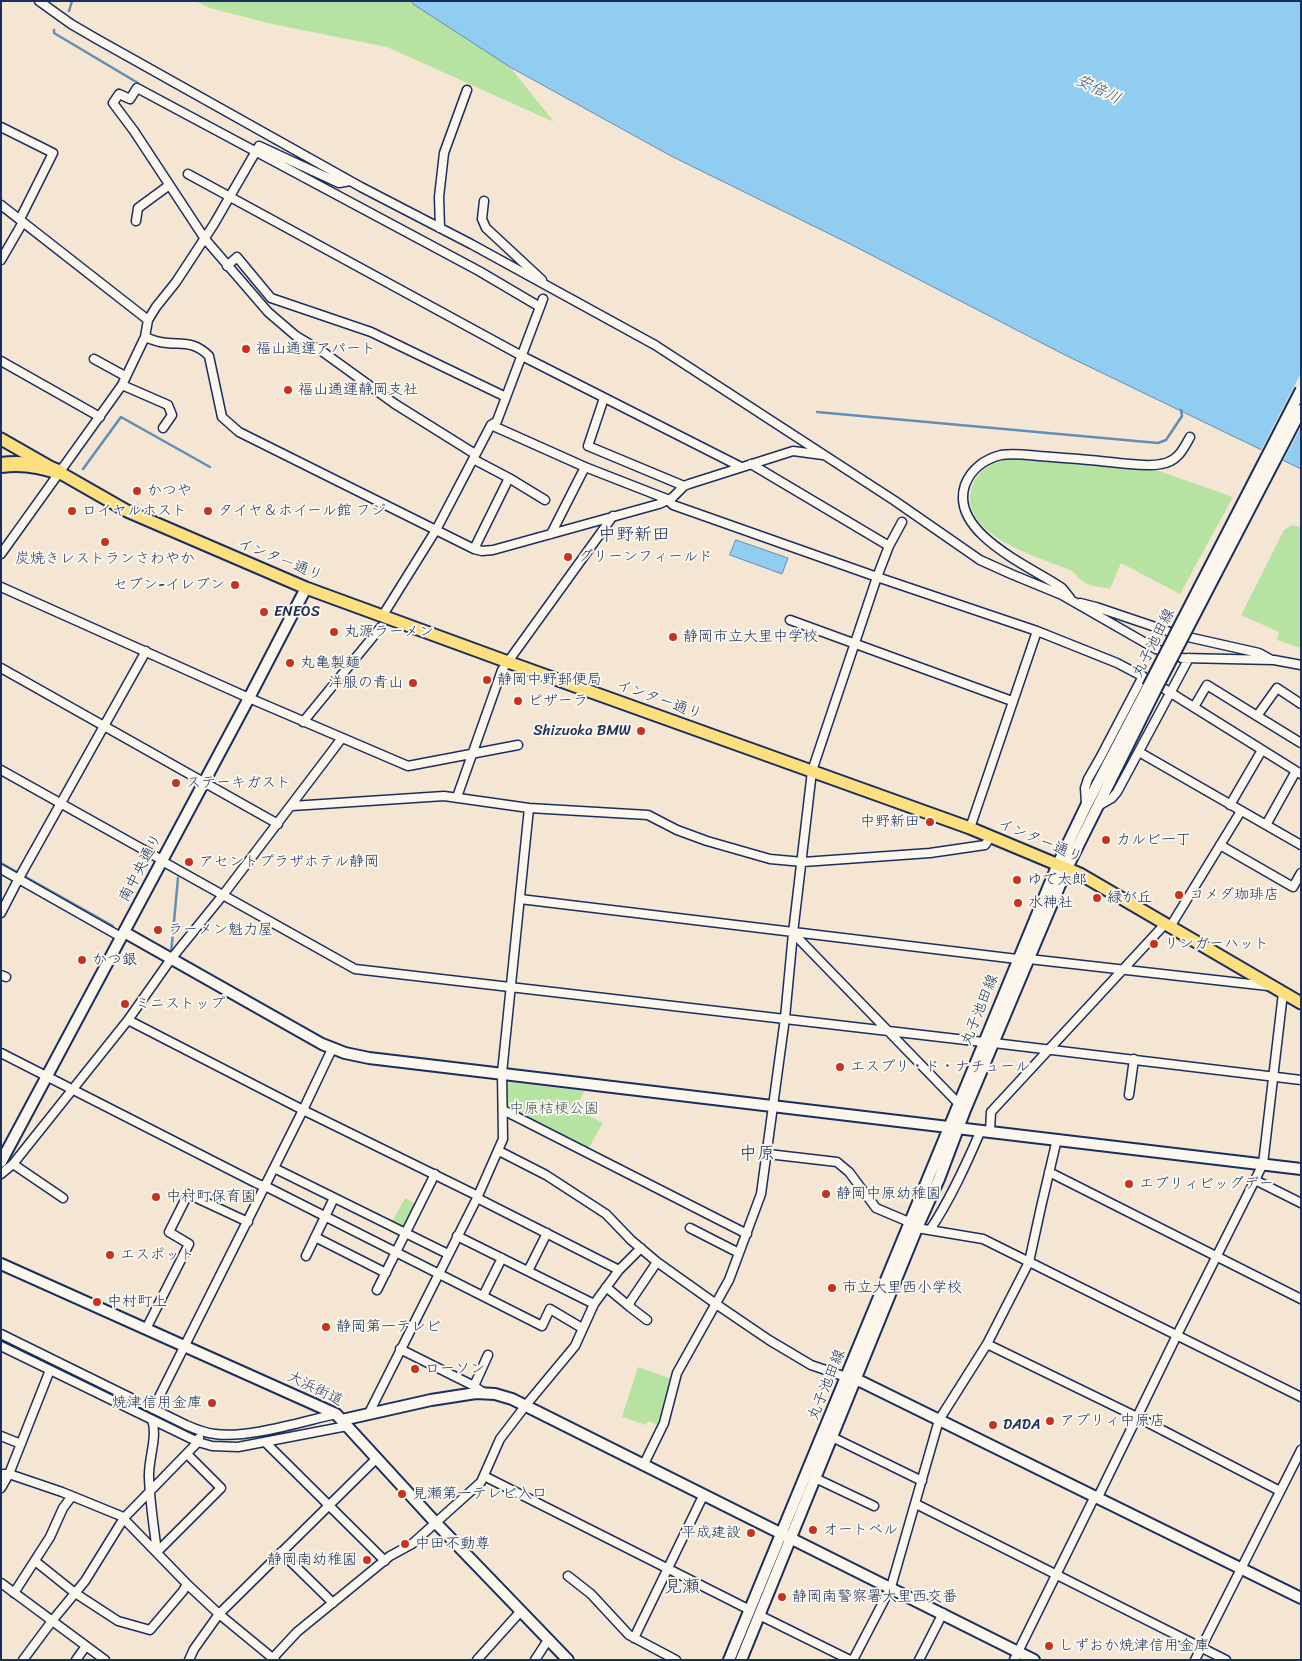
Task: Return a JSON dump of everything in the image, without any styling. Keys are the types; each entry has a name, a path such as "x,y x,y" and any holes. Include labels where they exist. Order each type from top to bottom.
{"highway":[{"path":"1,465 42,465 59,472"}],"main road":[{"name":"インター通り","path":"1,439 127,511 382,621 508,662 812,771 970,828 1062,866 1168,925 1301,1003"}],"street":[{"path":"39,1 71,24 151,71 350,181 655,345 895,501 980,560 1072,601 1156,649 1182,658 1271,660 1301,665"},
{"path":"303,722 382,621 436,530 474,457 491,425 498,421 541,303 137,88 132,102 119,94 113,103 134,131 168,186 205,239 268,312 296,336 322,352 395,404 474,457 544,500"},
{"path":"440,228 439,197 444,153 467,90"},
{"path":"1,127 53,153 1,260"},
{"path":"1,554 122,385 145,337 148,320 205,239 259,146 339,183 350,181"},
{"path":"188,174 522,356 741,467"},
{"path":"136,222 138,208 168,186"},
{"path":"484,201 482,219 486,228 540,278 546,286"},
{"path":"1,204 148,320"},
{"path":"428,222 439,208"},
{"path":"227,266 237,257 272,298 370,332 506,397"},
{"path":"145,337 161,342 187,344 205,352 209,356 222,417 239,432 474,549 482,551 493,550 658,504 672,498 684,486 793,450 824,455"},
{"path":"94,359 125,376"},
{"path":"1,361 100,417"},
{"path":"122,385 168,405 172,415 163,428"},
{"name":"丸子池田線","path":"953,1127 988,1042 1017,959 1093,803 1301,390"},
{"path":"604,398 588,446 684,486"},
{"name":"丸子池田線","path":"1093,803 1301,410"},
{"path":"491,425 585,467 667,499 673,504 877,577 1037,631 1117,662 1170,692 1299,773 1266,825"},
{"path":"1190,437 1181,453 1173,460 1161,464 1004,455 984,462 968,477 962,499 964,511 978,532 1062,588 1072,601 1096,607 1179,635 1259,653 1271,660"},
{"path":"751,464 889,546"},
{"path":"551,534 585,467"},
{"path":"474,549 509,478"},
{"path":"457,797 502,670 614,516"},
{"path":"644,1464 664,1423 677,1373 728,1280 761,1194 768,1154 785,1018 812,771 877,577 889,546 902,522"},
{"path":"1,587 303,722 408,766 518,745"},
{"name":"南中央通り","path":"1,1162 4,1150 47,1076 306,588"},
{"path":"790,620 1012,700"},
{"path":"970,828 1037,631"},
{"path":"1,913 20,875 146,651"},
{"path":"1143,676 1088,779 1085,788 1093,803 1100,804 1112,798 1117,792 1189,658"},
{"path":"1,668 278,824"},
{"path":"1194,707 1207,685 1301,743"},
{"path":"1257,716 1277,688 1301,704"},
{"path":"1,1174 13,1164 74,1090 128,1020 171,959 292,806 342,738"},
{"path":"1230,805 1262,750"},
{"path":"1139,752 1301,845"},
{"path":"1,770 355,969 888,1030 1301,1080"},
{"path":"292,806 444,796 529,808 648,815 677,830 707,842 770,859 802,862 930,853 985,845 991,836"},
{"path":"369,1413 477,1197 503,1139 502,1073 529,808"},
{"path":"930,1230 947,1205 986,1131 990,1112 1122,970 1168,925 1241,811"},
{"path":"1220,845 1293,887 1301,873"},
{"name":"丸子池田線","path":"729,1660 754,1612 913,1225 939,1179 958,1103 1029,959 1062,866"},
{"path":"1,869 20,875 122,935 171,959 332,1049 369,1058 1301,1169"},
{"path":"520,899 1017,959"},
{"path":"793,933 958,1103"},
{"path":"1029,959 1272,986"},
{"path":"1016,1656 1264,1164 1283,993"},
{"path":"128,1020 303,1110 435,1174 619,1270"},
{"path":"153,1408 248,1222 332,1049"},
{"path":"1,1053 542,1326 550,1309 582,1328"},
{"path":"1129,1095 1134,1059"},
{"path":"503,1110 747,1234"},
{"path":"484,1476 852,1660 891,1587 939,1420 987,1344 1029,1262 1058,1139"},
{"path":"499,1151 546,1175 606,1214 657,1262 769,1340 811,1365 851,1378 1097,1496 1301,1598"},
{"path":"768,1154 837,1162 849,1172 876,1208 913,1225 930,1230 983,1239 1301,1397"},
{"path":"13,1164 64,1198"},
{"path":"274,1168 448,1254"},
{"path":"1049,1172 1301,1299"},
{"path":"377,1290 435,1174"},
{"path":"1255,1180 1301,1203"},
{"path":"146,1329 189,1244 169,1232 188,1194 248,1222"},
{"path":"306,1256 334,1198"},
{"path":"690,1228 739,1253"},
{"path":"528,1271 547,1233"},
{"path":"457,1236 594,1304"},
{"path":"315,1237 386,1273"},
{"path":"5,1474 72,1496 124,1518 187,1584 219,1614 273,1659 297,1632 385,1561 412,1544 481,1482 500,1439 576,1346 582,1328 594,1304 619,1270 641,1248"},
{"path":"483,1296 502,1258"},
{"path":"630,1307 630,1302 657,1262"},
{"name":"大浜街道","path":"1,1264 185,1346 342,1420 435,1522 568,1660"},
{"path":"606,1288 647,1320"},
{"path":"1,1334 201,1431 217,1434 239,1434 342,1420"},
{"path":"987,1344 1137,1417 1280,1491"},
{"path":"1,1346 198,1442 225,1448 265,1442 369,1413 467,1394 484,1393 504,1396 526,1405 891,1587 942,1613 1016,1656 1034,1660"},
{"path":"400,1350 474,1386 484,1393"},
{"path":"474,1386 488,1355"},
{"path":"1,1488 5,1474 21,1444 50,1370"},
{"name":"丸子池田線","path":"786,1536 816,1478 832,1437 851,1378"},
{"path":"152,1420 154,1432 149,1459 150,1491 157,1552"},
{"path":"23,1660 93,1569 124,1518 198,1442 201,1431"},
{"path":"1,1436 21,1444"},
{"path":"832,1437 922,1481"},
{"path":"265,1442 385,1561"},
{"path":"1196,1660 1301,1450"},
{"path":"157,1552 221,1488 187,1454"},
{"path":"189,1660 194,1649 219,1614 377,1458"},
{"path":"816,1478 874,1506"},
{"path":"634,1638 704,1494"},
{"path":"14,1593 50,1537 63,1508 72,1496"},
{"path":"916,1504 1226,1660"},
{"path":"281,1552 333,1603"},
{"path":"34,1561 75,1592 118,1620 150,1630 187,1584"},
{"path":"568,1576 591,1594 629,1635 676,1660"},
{"path":"1,1583 105,1660"},
{"path":"477,1660 520,1612"},
{"name":"丸子池田線","path":"741,1660 754,1612"},
{"path":"919,1660 942,1613"},
{"path":"535,1660 548,1640"},
{"path":"76,1660 86,1646"}],"green space":[{"path":"195,1 412,1 510,67 554,122 387,47 272,24 210,8"},
{"path":"1016,459 1159,471 1233,497 1180,594 1121,563 1110,589 1087,584 1070,570 1037,558 1001,540 985,529 975,515 970,500 974,482 981,472 991,465"},
{"path":"1292,525 1301,527 1301,648 1277,640 1279,632 1241,615 1284,530"},
{"name":"中原桔梗公園","path":"506,1082 584,1091 576,1109 603,1123 588,1149 507,1109"},
{"path":"405,1198 416,1204 404,1228 392,1222"},
{"path":"638,1367 672,1379 659,1425 648,1421 646,1425 622,1417"}],"water":[{"name":"安倍川","path":"412,1 1301,1 1301,469 1065,355 850,244 671,156 510,67 413,4"},
{"path":"736,540 788,558 782,574 730,555"}],"pier":[{"path":"1301,373 1301,427 1282,463 1260,452"}],"waterway":[{"path":"69,11 72,1"},
{"path":"54,30 54,33 138,83"},
{"path":"817,412 1158,443 1166,440 1182,416 1181,410"},
{"path":"83,469 121,417 210,467"},
{"path":"1,863 113,926"},
{"path":"171,954 178,878"}],"place":[{"name":"福山通運アパート","path":"246,349"},
{"name":"福山通運静岡支社","path":"288,390"},
{"name":"かつや","path":"137,491"},
{"name":"ロイヤルホスト","path":"72,511"},
{"name":"タイヤ＆ホイール館 フジ","path":"208,511"},
{"name":"炭焼きレストランさわやか","path":"105,542"},
{"name":"グリーンフィールド","path":"568,557"},
{"name":"セブン-イレブン","path":"235,585"},
{"name":"ENEOS","path":"264,612"},
{"name":"丸源ラーメン","path":"334,632"},
{"name":"静岡市立大里中学校","path":"673,637"},
{"name":"丸亀製麺","path":"290,663"},
{"name":"静岡中野郵便局","path":"487,680"},
{"name":"洋服の青山","path":"413,683"},
{"name":"ピザーラ","path":"518,701"},
{"name":"Shizuoka BMW","path":"641,731"},
{"name":"ステーキガスト","path":"176,783"},
{"name":"中野新田","path":"930,822"},
{"name":"カルビ一丁","path":"1106,840"},
{"name":"アセントプラザホテル静岡","path":"189,862"},
{"name":"ゆで太郎","path":"1017,880"},
{"name":"コメダ珈琲店","path":"1179,895"},
{"name":"緑が丘","path":"1097,898"},
{"name":"水神社","path":"1018,903"},
{"name":"ラーメン魁力屋","path":"158,930"},
{"name":"リンガーハット","path":"1154,944"},
{"name":"かつ銀","path":"82,960"},
{"name":"ミニストップ","path":"125,1004"},
{"name":"エスプリ・ド・ナチュール","path":"840,1067"},
{"name":"エブリィビッグデー","path":"1129,1184"},
{"name":"静岡中原幼稚園","path":"826,1194"},
{"name":"中村町保育園","path":"156,1197"},
{"name":"エスポット","path":"110,1255"},
{"name":"市立大里西小学校","path":"832,1288"},
{"name":"中村町上","path":"97,1302"},
{"name":"静岡第一テレビ","path":"326,1327"},
{"name":"ローソン","path":"415,1369"},
{"name":"焼津信用金庫","path":"212,1403"},
{"name":"アプリィ中原店","path":"1050,1421"},
{"name":"DADA","path":"993,1425"},
{"name":"見瀬第一テレビ入口","path":"402,1494"},
{"name":"オートベル","path":"813,1530"},
{"name":"平成建設","path":"751,1533"},
{"name":"中田不動尊","path":"405,1544"},
{"name":"静岡南幼稚園","path":"367,1560"},
{"name":"静岡南警察署大里西交番","path":"782,1597"},
{"name":"しずおか焼津信用金庫","path":"1049,1646"}],"district":[{"name":"中野新田","path":"634,535"},
{"name":"中原","path":"757,1154"},
{"name":"見瀬","path":"682,1587"}]}
